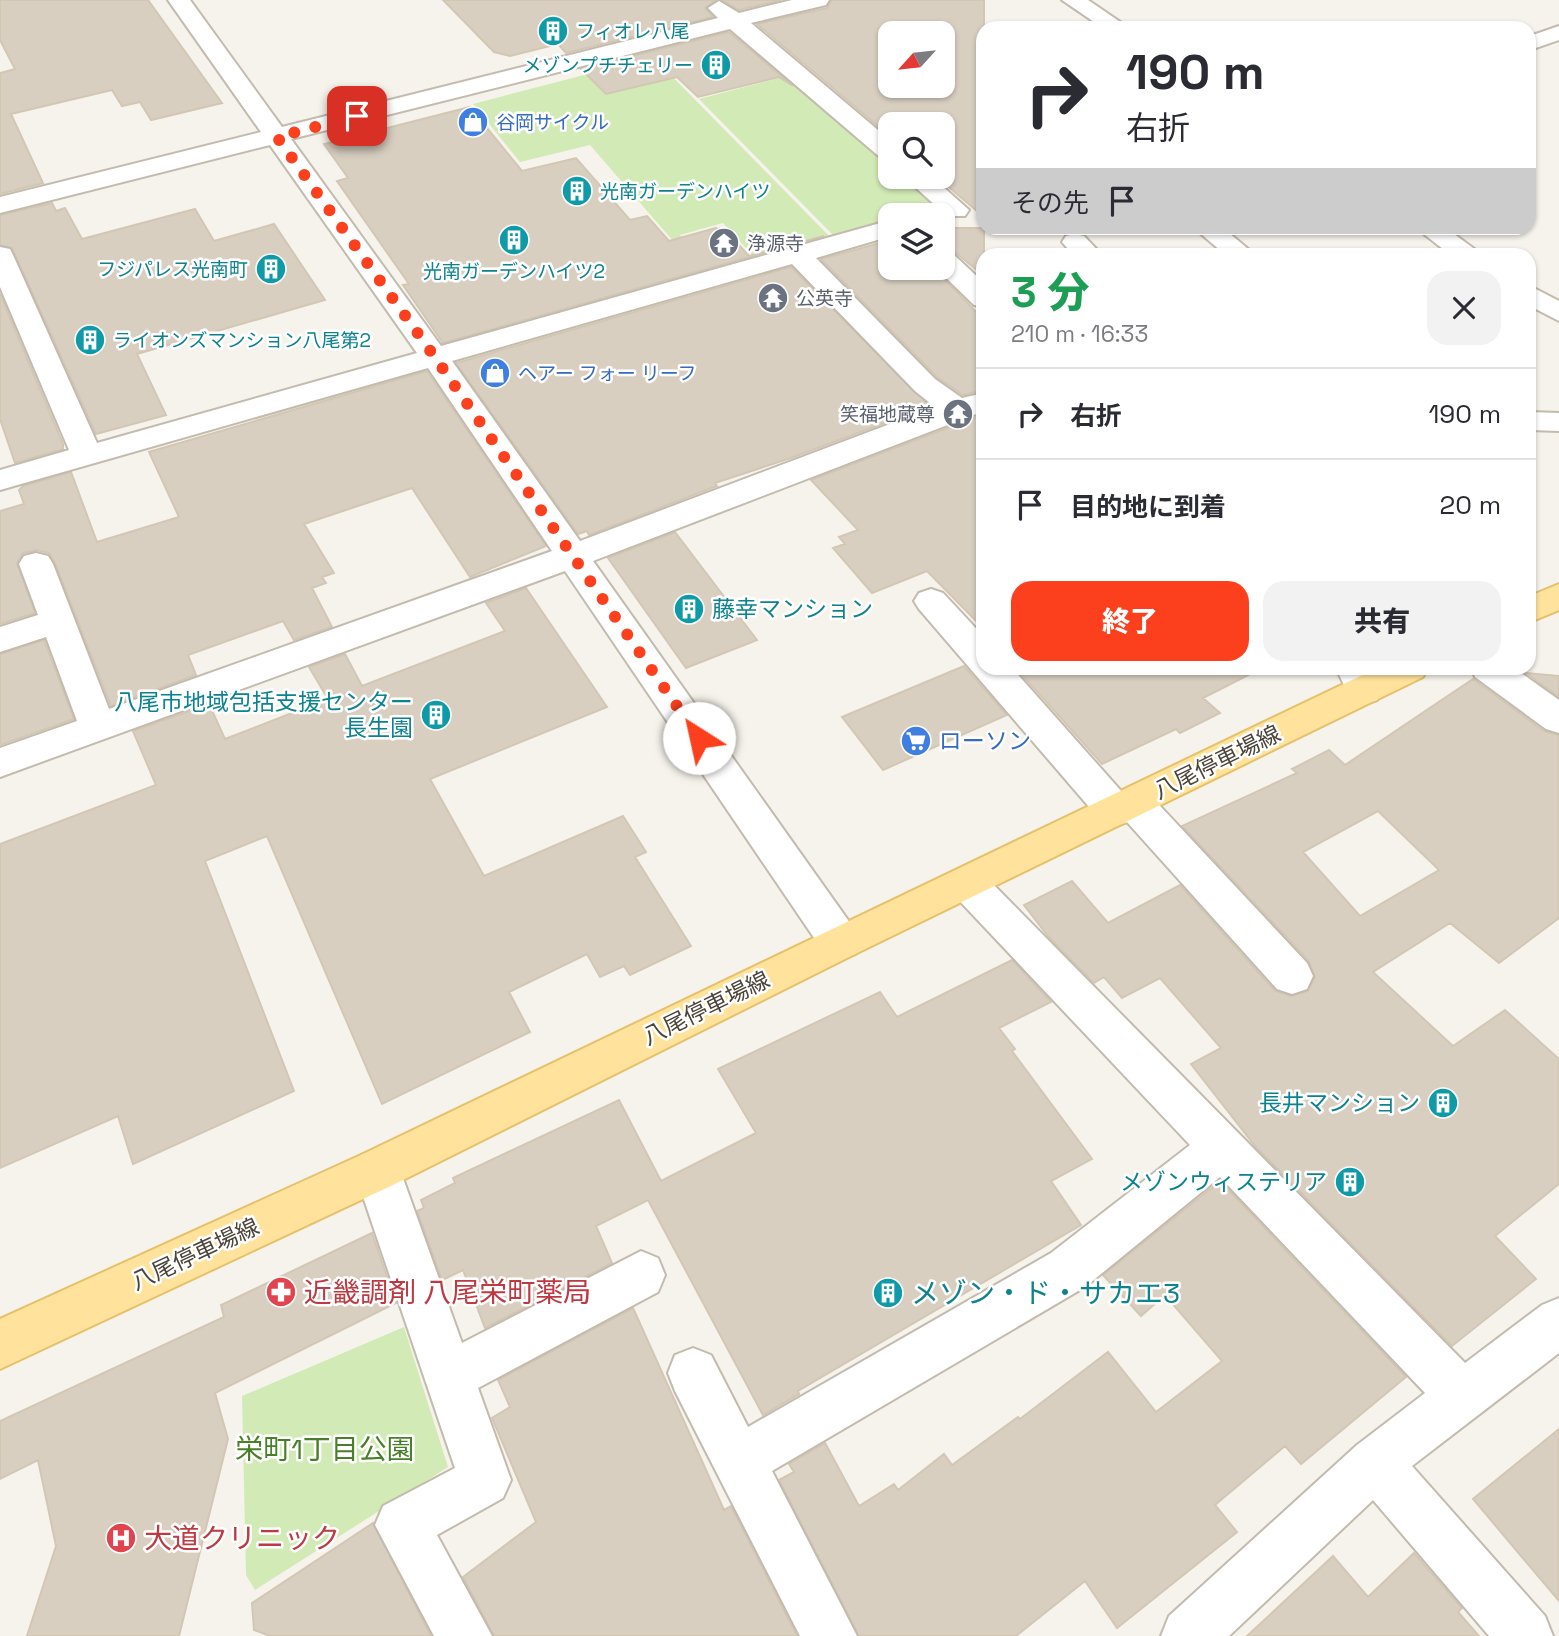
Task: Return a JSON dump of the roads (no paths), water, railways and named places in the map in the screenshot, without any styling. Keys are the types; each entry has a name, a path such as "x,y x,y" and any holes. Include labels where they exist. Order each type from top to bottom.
{"main road":[{"path":"1536,607 1559,596"},
{"name":"八尾停車場線","path":"0,1344 377,1170 840,942 1125,807 1359,680 1380,675"}],"street":[{"path":"179,0 434,356 840,942"},
{"path":"709,0 878,144"},
{"path":"0,205 818,0"},
{"path":"1073,0 1107,21"},
{"path":"1536,41 1559,33"},
{"path":"927,189 939,203"},
{"path":"955,211 976,205"},
{"path":"0,480 878,231"},
{"path":"1216,235 1233,248"},
{"path":"1440,235 1459,248"},
{"path":"796,253 925,385 970,405"},
{"path":"0,255 87,456"},
{"path":"955,271 976,291"},
{"path":"1536,298 1559,313"},
{"path":"0,763 573,556 970,405"},
{"path":"1536,421 1559,422"},
{"path":"36,564 98,728"},
{"path":"931,601 976,651"},
{"path":"0,640 57,621"},
{"path":"998,675 1292,976"},
{"path":"1498,675 1559,719"},
{"path":"967,883 1462,1396"},
{"path":"739,1461 1068,1270 1222,1148"},
{"path":"377,1170 485,1480 402,1525 464,1636"},
{"path":"449,1376 641,1275"},
{"path":"1189,1636 1375,1463 1559,1322"},
{"path":"693,1373 830,1636"},
{"path":"1375,1463 1525,1636"}],"place":[{"name":"フィオレ八尾","path":"553,31"},
{"name":"メゾンプチチェリー","path":"716,65"},
{"name":"谷岡サイクル","path":"473,122"},
{"name":"光南ガーデンハイツ","path":"577,191"},
{"name":"光南ガーデンハイツ2","path":"514,240"},
{"name":"浄源寺","path":"724,243"},
{"name":"フジパレス光南町","path":"271,269"},
{"name":"公英寺","path":"773,298"},
{"name":"ライオンズマンション八尾第2","path":"90,340"},
{"name":"ヘアー フォー リーフ","path":"495,373"},
{"name":"笑福地蔵尊","path":"958,414"},
{"name":"藤幸マンション","path":"689,609"},
{"name":"八尾市地域包括支援センター 長生園","path":"436,715"},
{"name":"ローソン","path":"916,741"},
{"name":"長井マンション","path":"1443,1103"},
{"name":"メゾンウィステリア","path":"1350,1182"},
{"name":"近畿調剤 八尾栄町薬局","path":"281,1292"},
{"name":"メゾン・ド・サカエ3","path":"888,1293"},
{"name":"大道クリニック","path":"121,1538"}],"park label":[{"name":"栄町1丁目公園","path":"325,1449"}]}
